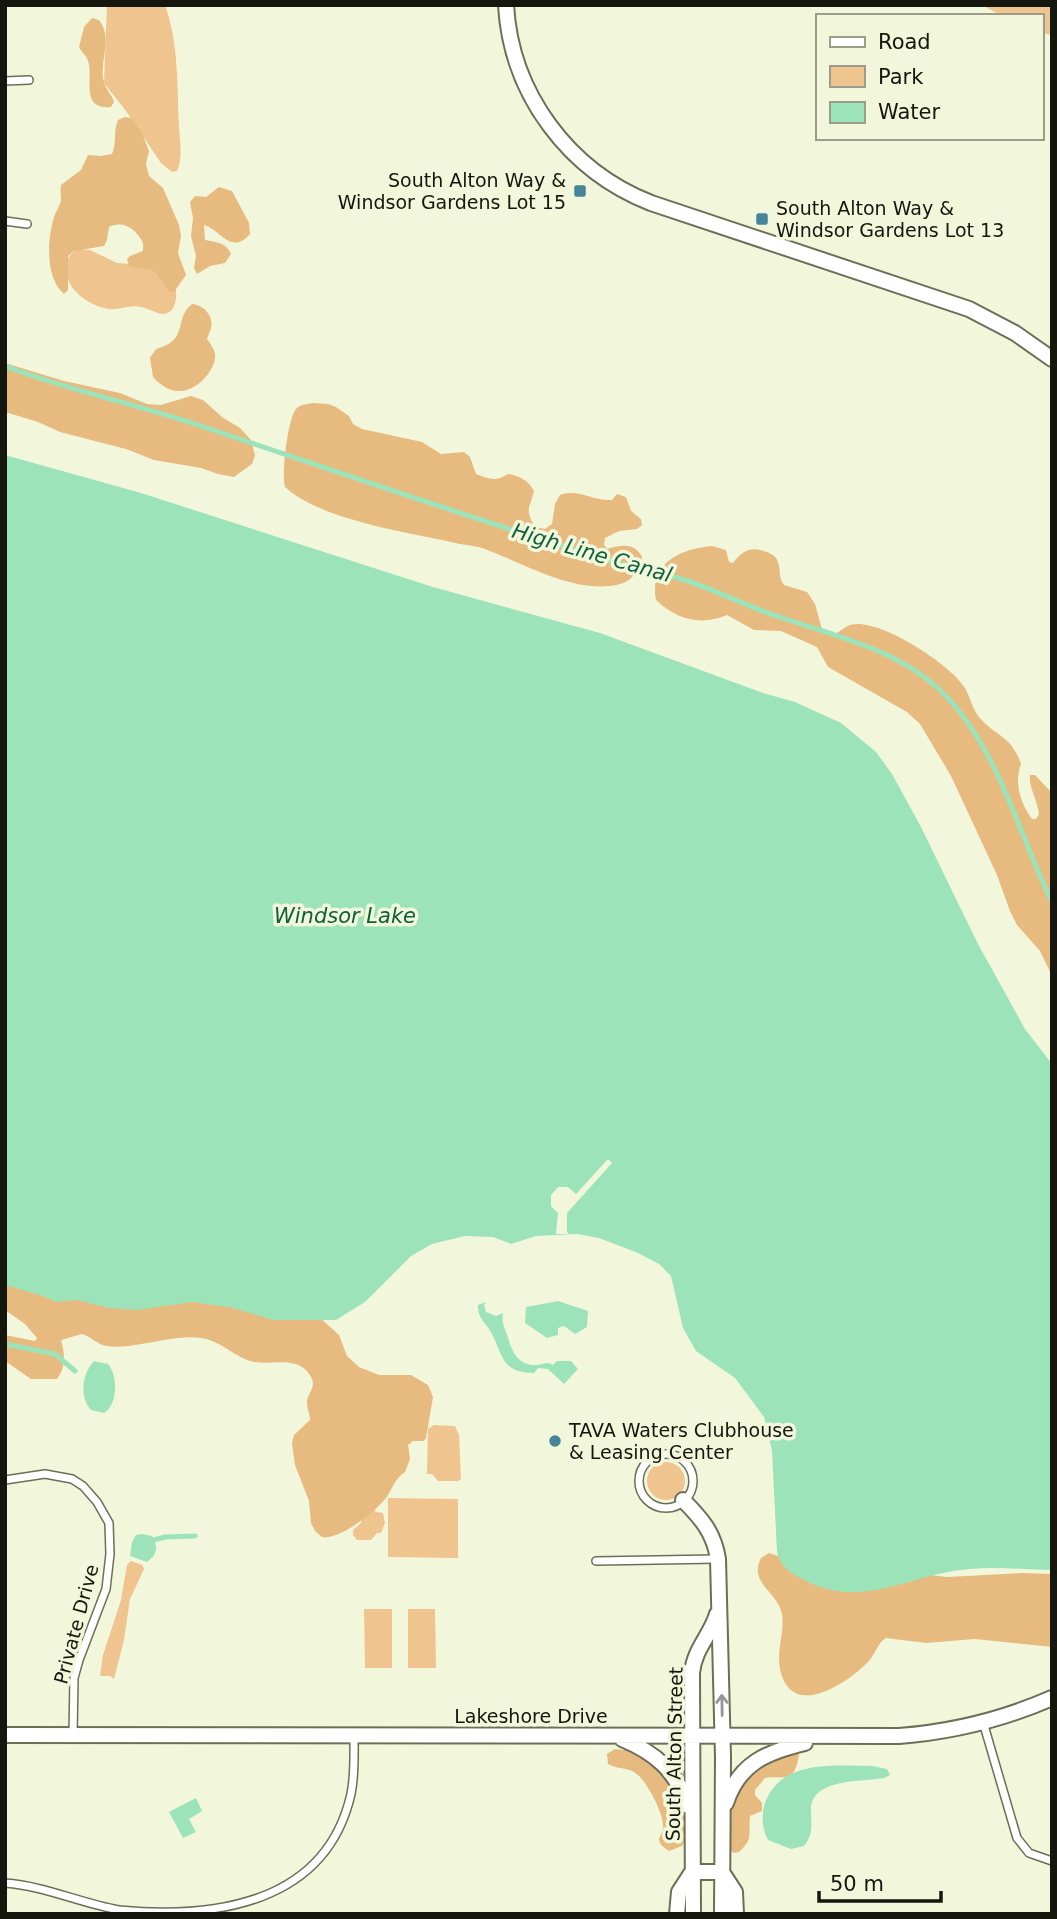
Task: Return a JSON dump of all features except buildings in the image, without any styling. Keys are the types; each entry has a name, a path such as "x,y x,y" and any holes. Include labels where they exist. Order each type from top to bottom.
{"street":[{"path":"506,5 510,38 517,64 537,107 568,148 613,184 648,202 969,309 1015,332 1052,359"},
{"name":"South Alton Street","path":"684,1500 709,1528 718,1559 723,1737 722,1914"},
{"name":"South Alton Street","path":"693,1914 693,1661 714,1623 720,1602"},
{"name":"Lakeshore Drive","path":"5,1735 911,1735 983,1721 1052,1698"},
{"path":"614,1736 642,1748 667,1768 678,1783 692,1815"},
{"path":"723,1815 735,1782 758,1760 780,1750 828,1737"},
{"path":"692,1872 722,1872"},
{"name":"South Alton Street","path":"677,1914 679,1892 692,1872"},
{"name":"South Alton Street","path":"722,1872 735,1892 736,1914"}],"lane":[{"path":"5,80 29,80"},
{"path":"5,221 27,224"},
{"path":"668,1454 687,1464 692,1485 684,1500 671,1507 663,1507 648,1500 642,1493 639,1482 642,1468 647,1462 657,1455 668,1454"},
{"name":"Private Drive","path":"5,1480 45,1474 72,1479 83,1486 97,1502 109,1523 108,1578 76,1672 73,1735"},
{"path":"596,1561 718,1559"},
{"path":"983,1721 1017,1838 1029,1853 1052,1861"},
{"path":"5,1883 40,1888 105,1907 142,1912 224,1910 267,1898 306,1873 336,1834 352,1790 354,1735"}],"green space":[{"path":"107,5 165,5 177,65 181,149 177,171 172,172 161,163 104,83"},
{"path":"982,5 1052,5 1052,35 1043,33 1043,14 998,14"},
{"path":"81,249 90,250 117,263 145,265 175,284 174,307 162,314 136,306 109,309 89,302 76,292 66,271 70,255"},
{"path":"434,1425 455,1426 459,1435 461,1479 458,1481 438,1481 432,1474 427,1474 428,1429"},
{"path":"666,1462 679,1468 685,1481 679,1494 666,1500 653,1494 647,1481 653,1468"},
{"path":"388,1498 458,1499 458,1558 388,1557"},
{"path":"373,1506 376,1512 383,1513 385,1523 381,1533 377,1533 371,1540 357,1540 353,1530 361,1523 361,1517"},
{"path":"131,1561 142,1565 144,1569 130,1599 124,1640 114,1679 100,1676 103,1655 121,1600 127,1565"},
{"path":"364,1609 392,1609 392,1668 365,1668"},
{"path":"408,1609 435,1609 436,1668 408,1668"}],"shaded area":[{"path":"92,18 99,20 105,35 103,75 114,102 111,107 101,107 91,98 88,61 79,47 84,27"},
{"path":"131,118 142,133 149,151 146,164 149,176 163,188 179,225 181,236 178,253 186,275 174,292 170,292 150,269 129,266 127,259 143,251 143,243 129,227 114,225 109,227 104,246 74,251 68,256 68,290 64,294 51,270 49,249 54,218 61,201 61,185 81,170 88,155 112,154 118,120"},
{"path":"219,187 232,191 249,223 250,234 243,240 231,242 204,225 205,240 223,245 231,254 225,263 210,266 197,274 194,268 196,256 191,236 193,218 190,202 195,196 206,197"},
{"path":"192,304 204,309 211,319 207,339 215,360 209,373 198,384 185,391 175,391 164,387 153,377 150,358 156,349 167,345 177,335 183,316"},
{"path":"5,363 64,381 120,393 147,404 161,405 191,396 203,400 240,428 251,440 255,455 252,464 234,477 218,474 201,468 154,460 126,449 60,432 5,412"},
{"path":"313,403 336,407 362,429 422,442 441,454 464,452 470,457 476,474 481,476 496,479 508,474 523,479 534,491 529,512 535,527 545,529 552,524 555,504 560,495 566,493 612,500 617,494 626,497 631,511 641,519 642,525 637,529 619,531 605,538 604,545 607,549 631,547 639,552 642,557 637,570 632,577 620,584 603,586 568,582 482,548 364,523 319,508 285,487 284,480 286,446 294,413 300,406"},
{"path":"712,546 726,550 729,562 733,563 744,552 752,549 774,556 778,561 784,585 807,592 815,604 823,633 832,635 850,625 862,624 895,635 930,656 957,678 985,724 1013,747 1021,764 1019,792 1032,819 1036,819 1039,814 1030,775 1035,775 1052,793 1052,976 1040,951 1017,925 951,776 920,724 907,712 828,667 817,647 781,631 754,630 727,615 708,620 690,619 672,612 656,600 657,576 669,560 689,550"},
{"path":"5,1275 174,1295 318,1316 339,1335 347,1356 359,1367 379,1375 411,1375 428,1385 433,1397 426,1438 408,1445 410,1459 405,1472 396,1480 381,1504 347,1530 322,1537 311,1523 309,1501 295,1465 292,1443 294,1435 310,1420 307,1400 313,1383 301,1367 287,1363 247,1360 215,1342 201,1338 177,1338 118,1347 103,1345 82,1334 61,1340 64,1360 57,1379 31,1379 5,1361 5,1335 35,1341 37,1338 25,1324 5,1310"},
{"path":"769,1553 781,1557 947,1577 1052,1574 1052,1647 975,1639 926,1643 886,1638 870,1660 847,1679 821,1693 797,1694 788,1687 779,1666 782,1614 758,1574 761,1558"},
{"path":"615,1749 635,1751 654,1758 684,1802 686,1839 682,1846 669,1851 661,1845 659,1839 663,1823 655,1800 638,1775 608,1764 607,1754"},
{"path":"793,1751 799,1755 791,1775 765,1778 755,1790 755,1795 762,1803 762,1811 750,1816 749,1839 739,1852 734,1853 725,1846 732,1790 773,1754 783,1757"}],"water":[{"name":"Windsor Lake","path":"5,455 141,493 433,587 600,633 763,693 795,702 841,723 876,752 892,774 921,827 978,944 1025,1029 1052,1064 1052,1570 970,1569 887,1588 846,1592 824,1588 790,1572 780,1561 777,1552 772,1451 764,1417 735,1378 696,1351 683,1328 671,1276 659,1264 599,1238 577,1234 536,1236 511,1244 493,1237 465,1236 432,1244 411,1256 365,1302 336,1320 273,1320 233,1308 193,1302 137,1310 109,1308 77,1300 56,1302 5,1285"},
{"path":"558,1301 588,1311 587,1327 575,1334 564,1326 558,1328 558,1335 547,1338 525,1323 526,1307"},
{"path":"486,1302 486,1312 496,1316 503,1313 503,1324 515,1355 526,1364 553,1365 557,1361 571,1361 578,1369 564,1384 548,1369 538,1368 534,1373 515,1370 505,1362 479,1314 478,1305"},
{"path":"94,1361 108,1364 114,1375 114,1397 109,1409 104,1413 91,1410 85,1398 85,1379"},
{"path":"136,1535 152,1536 156,1547 155,1553 147,1562 130,1556 132,1542"},
{"path":"872,1766 887,1769 890,1775 851,1781 819,1792 813,1800 811,1833 804,1846 791,1849 768,1840 763,1827 765,1803 783,1779 811,1768"},
{"path":"196,1798 202,1811 189,1819 196,1832 183,1838 169,1812"}],"pier":[{"path":"608,1159 612,1163 567,1213 569,1234 556,1234 558,1213 551,1206 551,1195 558,1187 568,1187 576,1194"}],"waterway":[{"name":"High Line Canal","path":"5,366 195,424 550,542 685,580 886,655 926,679 944,694 963,716 979,740 1006,793 1052,902"},
{"path":"5,1344 55,1354 75,1371"},
{"path":"154,1540 195,1536"}],"place":[{"name":"South Alton Way & Windsor Gardens Lot 15","path":"580,191"},
{"name":"South Alton Way & Windsor Gardens Lot 13","path":"762,219"},
{"name":"TAVA Waters Clubhouse & Leasing Center","path":"555,1441"}]}
